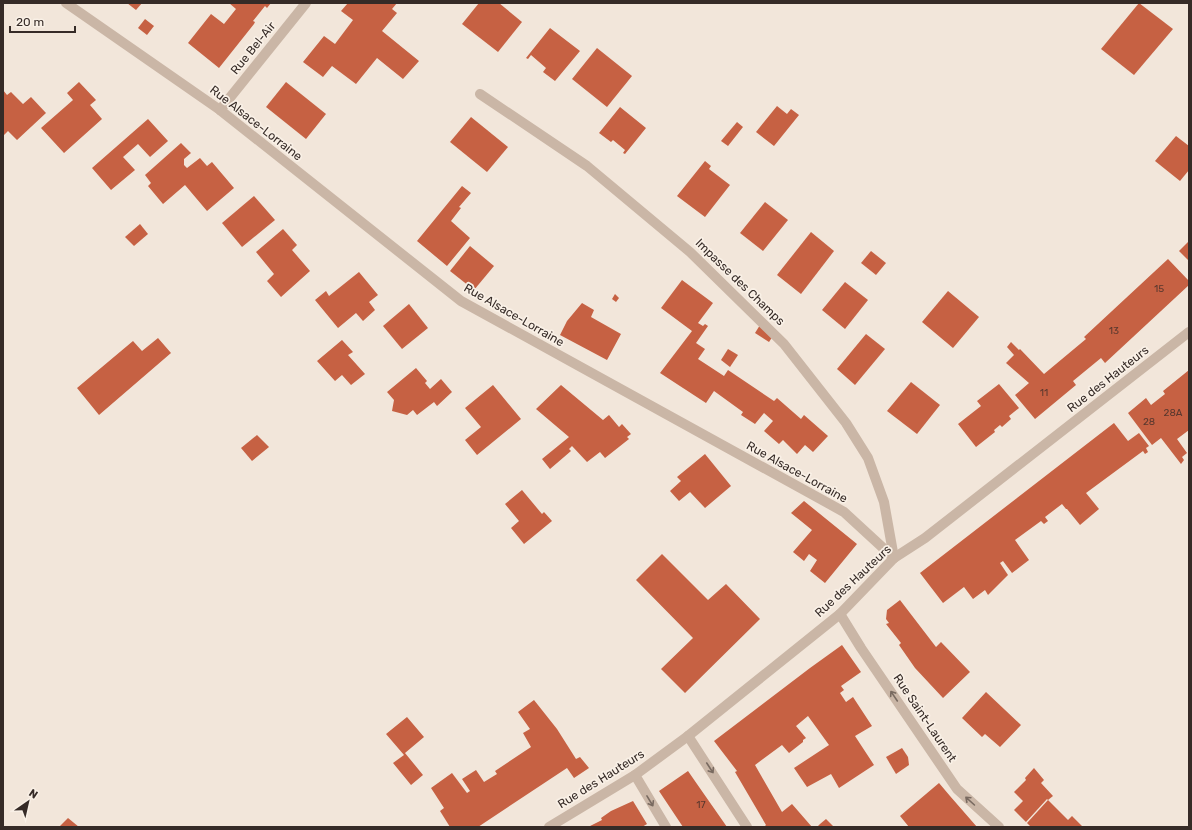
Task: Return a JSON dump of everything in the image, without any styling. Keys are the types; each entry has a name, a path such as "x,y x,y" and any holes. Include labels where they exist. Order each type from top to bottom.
{"street":[{"name":"Rue Alsace-Lorraine","path":"66,3 220,110 461,301 844,512 894,558"},
{"name":"Rue Bel-Air","path":"220,110 306,3"},
{"name":"Impasse des Champs","path":"480,94 587,166 690,252 784,344 846,423 868,458 884,502 894,558"},
{"name":"Rue des Hauteurs","path":"549,827 635,775 688,736 840,614 894,558 925,538 1189,332"},
{"name":"Rue Saint-Laurent","path":"840,614 861,648 957,789 999,827"},
{"path":"688,736 747,827"},
{"path":"635,775 666,827"}],"building":[{"path":"127,3 142,3 136,10"},
{"path":"229,3 271,3 267,8 265,6 253,21 255,22 254,24 219,68 188,43 211,14 224,24 236,9"},
{"path":"348,3 397,3 392,9 397,13 382,31 419,61 403,79 377,58 356,84 332,66 323,77 303,62 324,36 335,44 353,20 341,11"},
{"path":"479,3 499,3 522,22 498,52 462,24"},
{"path":"1139,3 1173,29 1134,75 1101,49"},
{"path":"145,19 154,26 147,35 138,28"},
{"path":"550,28 580,51 555,81 543,72 546,68 531,55 528,59 526,58"},
{"path":"597,48 632,76 607,107 572,79"},
{"path":"79,82 96,100 90,105 102,119 64,153 41,128 73,100 67,93"},
{"path":"286,82 326,114 306,139 266,107"},
{"path":"3,90 7,95 11,92 23,104 31,97 46,113 17,140 8,131 3,136"},
{"path":"777,106 787,114 791,109 799,115 774,146 756,132"},
{"path":"620,107 646,128 625,154 623,153 625,150 613,140 611,142 599,133"},
{"path":"471,117 508,147 487,172 450,142"},
{"path":"148,119 168,141 150,157 138,144 123,157 135,170 111,190 92,168"},
{"path":"737,122 743,127 728,146 721,141"},
{"path":"1176,136 1189,146 1189,170 1180,181 1155,161"},
{"path":"181,143 191,153 184,159 184,165 187,168 200,158 207,166 212,162 234,188 207,211 185,185 163,204 148,186 151,183 145,175"},
{"path":"705,161 711,166 709,169 730,185 705,217 677,196"},
{"path":"462,186 471,193 459,207 461,208 451,221 470,238 447,266 417,241"},
{"path":"254,196 275,220 242,247 222,223"},
{"path":"765,202 788,220 763,251 740,233"},
{"path":"140,224 148,234 134,246 125,237"},
{"path":"283,229 297,245 292,250 310,271 281,297 267,281 274,274 256,252"},
{"path":"811,232 834,251 801,294 777,275"},
{"path":"1189,241 1189,261 1179,251"},
{"path":"470,246 494,266 474,290 450,271"},
{"path":"871,251 886,263 876,275 861,263"},
{"path":"1168,259 1189,281 1189,285 1105,363 1101,358 1073,381 1076,385 1035,419 1015,395 1029,383 1006,363 1014,355 1007,347 1011,342 1019,350 1020,349 1044,374 1086,339 1084,337"},
{"path":"359,272 378,295 369,302 375,310 363,321 356,313 338,328 315,300 326,291 329,296"},
{"path":"682,280 713,303 698,323 703,326 705,324 708,326 696,343 705,349 698,359 724,376 728,370 774,401 777,398 801,419 804,415 828,436 813,452 805,445 797,454 783,440 779,444 764,431 773,421 764,413 755,424 741,415 743,412 714,391 706,403 660,373 692,331 661,308"},
{"path":"845,282 868,300 845,329 822,310"},
{"path":"948,291 979,317 953,348 922,322"},
{"path":"615,294 619,298 616,302 612,299"},
{"path":"582,303 594,310 591,317 621,334 607,360 560,335 567,321"},
{"path":"409,304 428,328 402,349 383,326"},
{"path":"760,325 773,336 769,342 755,333"},
{"path":"866,334 885,349 855,385 837,369"},
{"path":"158,338 171,353 99,415 77,388 133,341 142,351"},
{"path":"342,340 353,352 348,355 365,374 351,385 342,375 335,381 317,361"},
{"path":"728,349 738,355 730,367 721,360"},
{"path":"416,368 427,381 425,383 430,389 441,379 452,392 437,406 434,402 417,415 413,410 407,415 392,411 394,400 387,392"},
{"path":"1189,370 1189,430 1177,439 1187,453 1182,457 1184,460 1181,464 1161,438 1152,445 1128,413 1146,398 1151,405 1165,394 1163,391"},
{"path":"911,382 940,405 917,434 887,411"},
{"path":"999,384 1019,408 1009,416 1011,419 1002,427 1000,425 994,430 995,432 976,447 958,424 981,406 977,401"},
{"path":"493,385 521,419 477,455 465,440 481,427 465,408"},
{"path":"561,385 603,420 609,415 619,427 622,424 631,434 627,437 629,439 605,458 600,452 587,462 572,446 569,449 571,451 550,469 542,459 569,437 536,409"},
{"path":"1114,423 1128,441 1139,433 1149,446 1146,448 1148,452 1145,454 1143,451 1086,493 1099,509 1080,525 1062,504 1045,517 1048,521 1044,524 1041,521 1015,540 1029,560 1012,573 1003,561 1000,563 1008,575 988,595 985,590 973,599 964,587 943,603 920,573"},
{"path":"257,435 269,447 252,461 241,448"},
{"path":"705,454 731,486 705,508 690,492 679,501 670,491 681,481 677,477"},
{"path":"522,490 542,514 544,512 552,521 524,544 511,528 519,521 505,504"},
{"path":"804,501 857,544 825,583 810,571 817,560 809,554 804,561 793,552 812,530 791,513"},
{"path":"662,554 708,600 726,584 760,619 685,693 661,669 693,638 636,580"},
{"path":"900,600 936,647 941,642 970,672 943,698 915,668 899,645 901,643 886,624 889,623 886,619 887,610"},
{"path":"842,645 861,672 841,686 844,690 840,693 846,702 853,697 872,726 855,736 874,765 839,788 831,774 807,787 794,768 829,745 808,716 796,726 806,738 803,742 789,753 782,745 755,765 782,812 792,804 812,827 764,827 766,825 735,772 737,771 714,741"},
{"path":"986,692 1021,725 1000,747 985,734 982,737 962,718"},
{"path":"534,700 557,729 576,759 580,757 589,768 574,778 567,768 478,827 450,827 440,811 444,808 431,788 452,773 467,793 470,791 462,779 476,770 484,782 497,774 495,771 531,747 523,733 530,729 518,712"},
{"path":"407,717 424,737 405,753 423,775 411,785 393,763 404,755 386,734"},
{"path":"902,748 908,757 909,765 896,774 886,757"},
{"path":"1034,768 1044,780 1041,783 1053,796 1048,800 1047,799 1026,822 1014,810 1023,801 1014,792 1026,780 1025,778"},
{"path":"688,771 727,827 683,827 659,791"},
{"path":"939,783 977,827 909,827 900,816"},
{"path":"1048,800 1068,820 1072,816 1083,827 1031,827 1027,823"},
{"path":"633,801 647,824 642,827 588,827 602,820 601,818 611,811"},
{"path":"68,818 79,827 59,827"},
{"path":"826,819 834,827 817,827 820,824"}]}
